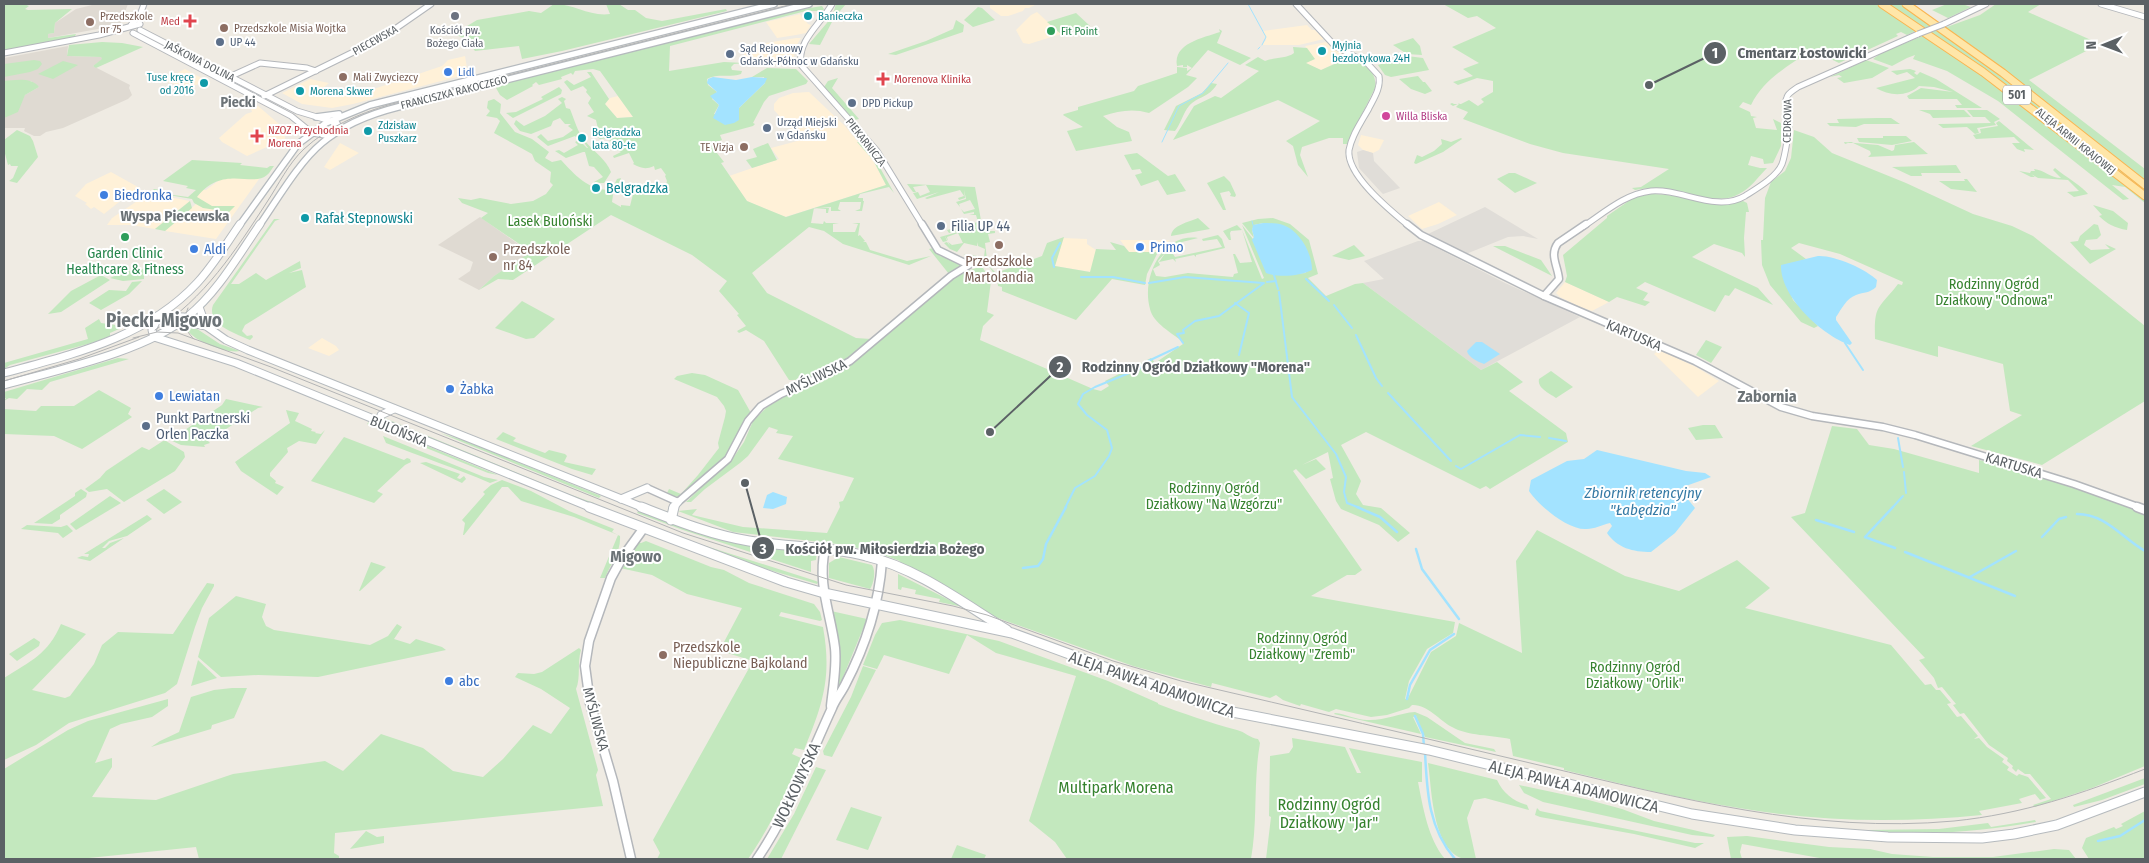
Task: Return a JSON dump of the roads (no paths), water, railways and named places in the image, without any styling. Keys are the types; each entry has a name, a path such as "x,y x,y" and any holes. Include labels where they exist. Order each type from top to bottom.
{"main road":[{"name":"FRANCISZKA RAKOCZEGO","path":"4,373 108,342 159,316 180,300 198,282 285,161 310,134 348,112 546,60 774,4"},
{"name":"FRANCISZKA RAKOCZEGO","path":"4,385 117,352 154,337 186,318 213,291 310,154 330,136 366,117 397,106 809,4"},
{"name":"ALEJA ARMII KRAJOWEJ","path":"1882,4 1998,80 2145,196"},
{"name":"ALEJA ARMII KRAJOWEJ","path":"1906,4 2003,73 2145,185"},
{"path":"316,117 348,112"},
{"path":"199,307 206,326"},
{"path":"154,337 152,328 159,316 176,315 186,318"},
{"name":"BULOŃSKA","path":"186,318 196,324 206,326 233,344 671,520"},
{"name":"BULOŃSKA","path":"154,337 228,360 643,529"},
{"path":"379,423 381,415 394,409"},
{"path":"620,499 647,488"},
{"path":"671,520 673,508 678,502"},
{"name":"ALEJA PAWŁA ADAMOWICZA","path":"671,520 701,531 731,538 849,552 882,561 922,579 1012,633"},
{"name":"ALEJA PAWŁA ADAMOWICZA","path":"643,529 786,582 824,593 1012,633 1222,710 1413,746 1668,809 1727,821 1795,830 1951,839 1990,837 2052,826 2081,817 2145,792"}],"street":[{"path":"122,30 133,33 140,30 143,26 140,24 140,15 144,4"},
{"name":"PIECEWSKA","path":"259,99 382,38 431,4"},
{"path":"826,4 829,10"},
{"name":"PIEKARNICZA","path":"832,4 801,48 799,57 801,65 876,151 938,250 947,256 967,262 969,265"},
{"name":"KARTUSKA","path":"1296,4 1335,46 1367,63 1379,76 1379,89 1350,146 1349,160 1353,170 1401,219 1421,235 1544,296 1695,361 1781,407 1812,416 1883,427 1921,437 2095,490 2145,510"},
{"name":"CEDROWA","path":"1544,296 1559,279 1552,254 1554,247 1634,194 1645,191 1664,191 1722,201 1743,197 1773,176 1782,164 1788,125 1785,103 1786,95 1814,79 1944,24 1986,4"},
{"path":"2101,4 2145,17"},
{"path":"4,53 122,30 140,15"},
{"path":"131,24 140,24"},
{"name":"JAŚKOWA DOLINA","path":"140,30 297,111 331,121"},
{"name":"JAŚKOWA DOLINA","path":"133,33 291,116 310,134"},
{"path":"222,80 260,63 307,68 316,71"},
{"path":"331,121 338,124 340,130"},
{"path":"310,134 330,136"},
{"name":"MYŚLIWSKA","path":"678,502 728,459 748,421 762,406 780,394 829,373 850,361 951,276 969,265"},
{"path":"647,488 678,502"},
{"name":"MYŚLIWSKA","path":"631,859 613,781 590,704 585,666 589,641 611,578 622,558 643,529"},
{"name":"WOŁKOWYSKA","path":"825,549 820,567 835,659 831,709"},
{"name":"WOŁKOWYSKA","path":"757,859 792,800 831,709 845,685 876,604 881,580 882,561"}],"water":[{"path":"713,77 736,80 752,77 767,78 765,83 739,108 739,120 725,125 713,118 719,105 710,96 717,92 707,83 708,79"},
{"path":"1276,223 1295,232 1304,243 1310,257 1312,270 1289,276 1266,273 1252,240 1254,237 1253,225"},
{"path":"1825,256 1849,264 1865,271 1877,280 1876,287 1850,299 1844,304 1836,317 1836,320 1852,343 1850,345 1827,333 1816,324 1795,302 1787,290 1781,265"},
{"path":"1476,342 1482,342 1500,354 1484,364 1479,362 1471,357 1467,351"},
{"name":"Zbiornik retencyjny \"Łabędzia\"","path":"1597,450 1686,471 1705,473 1711,477 1683,487 1681,491 1695,508 1675,533 1651,552 1632,550 1621,546 1611,538 1607,533 1612,526 1610,523 1590,529 1580,529 1572,526 1547,510 1529,491 1531,480 1567,461 1584,459"},
{"path":"773,492 787,497 786,504 773,509 763,508 767,495"}],"waterway":[{"path":"1248,4 1266,37 1262,45"},
{"path":"1162,142 1179,106 1203,93 1228,63"},
{"path":"1252,221 1253,225"},
{"path":"1054,267 1052,258 1060,243"},
{"path":"1274,275 1276,281"},
{"path":"1081,277 1113,277 1145,283"},
{"path":"1149,283 1185,277 1263,283"},
{"path":"1306,279 1329,301"},
{"path":"1267,282 1276,281"},
{"path":"1276,281 1278,289"},
{"path":"1236,304 1264,283"},
{"path":"1279,292 1292,397 1336,454 1346,477 1344,492 1347,503 1360,508"},
{"path":"1183,343 1177,334 1184,333 1183,330 1195,321 1219,316 1236,304"},
{"path":"1236,304 1249,313 1239,355"},
{"path":"1334,305 1352,328"},
{"path":"1356,335 1376,378 1382,386"},
{"path":"1845,343 1863,370"},
{"path":"1065,508 1075,488 1095,476 1109,456 1112,448 1107,430 1087,415 1078,404 1083,394 1095,387 1139,369 1144,363 1178,347"},
{"path":"1388,393 1451,461"},
{"path":"1456,466 1461,469 1520,435 1540,437"},
{"path":"1549,438 1566,441"},
{"path":"1898,438 1903,467"},
{"path":"1904,472 1906,493"},
{"path":"1892,508 1903,496"},
{"path":"1023,568 1038,566 1043,559 1046,544 1066,507"},
{"path":"1357,507 1380,517 1397,532"},
{"path":"1893,507 1865,537 1895,548"},
{"path":"2077,514 2087,515 2105,522 2145,551"},
{"path":"2042,537 2059,519 2066,517"},
{"path":"1816,520 1854,532"},
{"path":"1416,549 1422,569 1459,619"},
{"path":"1970,577 2016,551"},
{"path":"1905,552 2015,596"},
{"path":"1407,699 1410,685 1430,650 1454,634"},
{"path":"1415,716 1423,734 1424,747"},
{"path":"1425,752 1428,795 1434,822 1439,835 1455,859"},
{"path":"2098,841 2120,836 2145,820"}],"tram line":[{"path":"155,330 189,304 218,272 298,155 313,141 344,122 388,105 793,4"},
{"path":"188,308 185,325 194,339"},
{"path":"133,338 157,332 178,333 194,339"},
{"path":"4,381 79,359 139,337"},
{"path":"194,339 271,367 683,533 846,585 953,606 987,615 1113,661 1181,681 1645,790 1696,801 1798,818 1902,824 1979,818 2028,808 2098,787 2145,769"}],"place":[{"name":"Kościół pw. Bożego Ciała","path":"455,16"},
{"name":"Banieczka","path":"808,16"},
{"name":"Med","path":"190,21"},
{"name":"Przedszkole nr 75","path":"90,22"},
{"name":"Przedszkole Misia Wojtka","path":"224,28"},
{"name":"Fit Point","path":"1051,31"},
{"name":"UP 44","path":"220,42"},
{"name":"Myjnia bezdotykowa 24H","path":"1322,51"},
{"name":"Sąd Rejonowy Gdańsk-Północ w Gdańsku","path":"730,54"},
{"name":"Lidl","path":"448,72"},
{"name":"Mali Zwyciezcy","path":"343,77"},
{"name":"Morenova Klinika","path":"883,79"},
{"name":"Tuse kręcę od 2016","path":"204,83"},
{"name":"Cmentarz Łostowicki","path":"1649,85"},
{"name":"Morena Skwer","path":"300,91"},
{"name":"DPD Pickup","path":"852,103"},
{"name":"Willa Bliska","path":"1386,116"},
{"name":"Urząd Miejski w Gdańsku","path":"767,128"},
{"name":"Zdzisław Puszkarz","path":"368,131"},
{"name":"NZOZ Przychodnia Morena","path":"257,136"},
{"name":"Belgradzka lata 80-te","path":"582,138"},
{"name":"TE Vizja","path":"744,147"},
{"name":"Belgradzka","path":"596,188"},
{"name":"Biedronka","path":"104,195"},
{"name":"Rafał Stepnowski","path":"305,218"},
{"name":"Filia UP 44","path":"941,226"},
{"name":"Garden Clinic Healthcare & Fitness","path":"125,237"},
{"name":"Przedszkole Martolandia","path":"999,245"},
{"name":"Primo","path":"1140,247"},
{"name":"Aldi","path":"194,249"},
{"name":"Przedszkole nr 84","path":"493,257"},
{"name":"Żabka","path":"450,389"},
{"name":"Lewiatan","path":"159,396"},
{"name":"Punkt Partnerski Orlen Paczka","path":"146,426"},
{"name":"Rodzinny Ogród Działkowy \"Morena\"","path":"990,432"},
{"name":"Kościół pw. Miłosierdzia Bożego","path":"745,483"},
{"name":"Przedszkole Niepubliczne Bajkoland","path":"663,655"},
{"name":"abc","path":"449,681"}],"district":[{"name":"Piecki","path":"238,102"},
{"name":"Wyspa Piecewska","path":"175,216"},
{"name":"Piecki-Migowo","path":"164,320"},
{"name":"Zabornia","path":"1767,396"},
{"name":"Migowo","path":"636,556"}],"park label":[{"name":"Lasek Buloński","path":"550,221"},
{"name":"Rodzinny Ogród Działkowy \"Odnowa\"","path":"1994,292"},
{"name":"Rodzinny Ogród Działkowy \"Na Wzgórzu\"","path":"1214,496"},
{"name":"Rodzinny Ogród Działkowy \"Zremb\"","path":"1302,646"},
{"name":"Rodzinny Ogród Działkowy \"Orlik\"","path":"1635,676"},
{"name":"Multipark Morena","path":"1116,787"},
{"name":"Rodzinny Ogród Działkowy \"Jar\"","path":"1329,813"}]}
